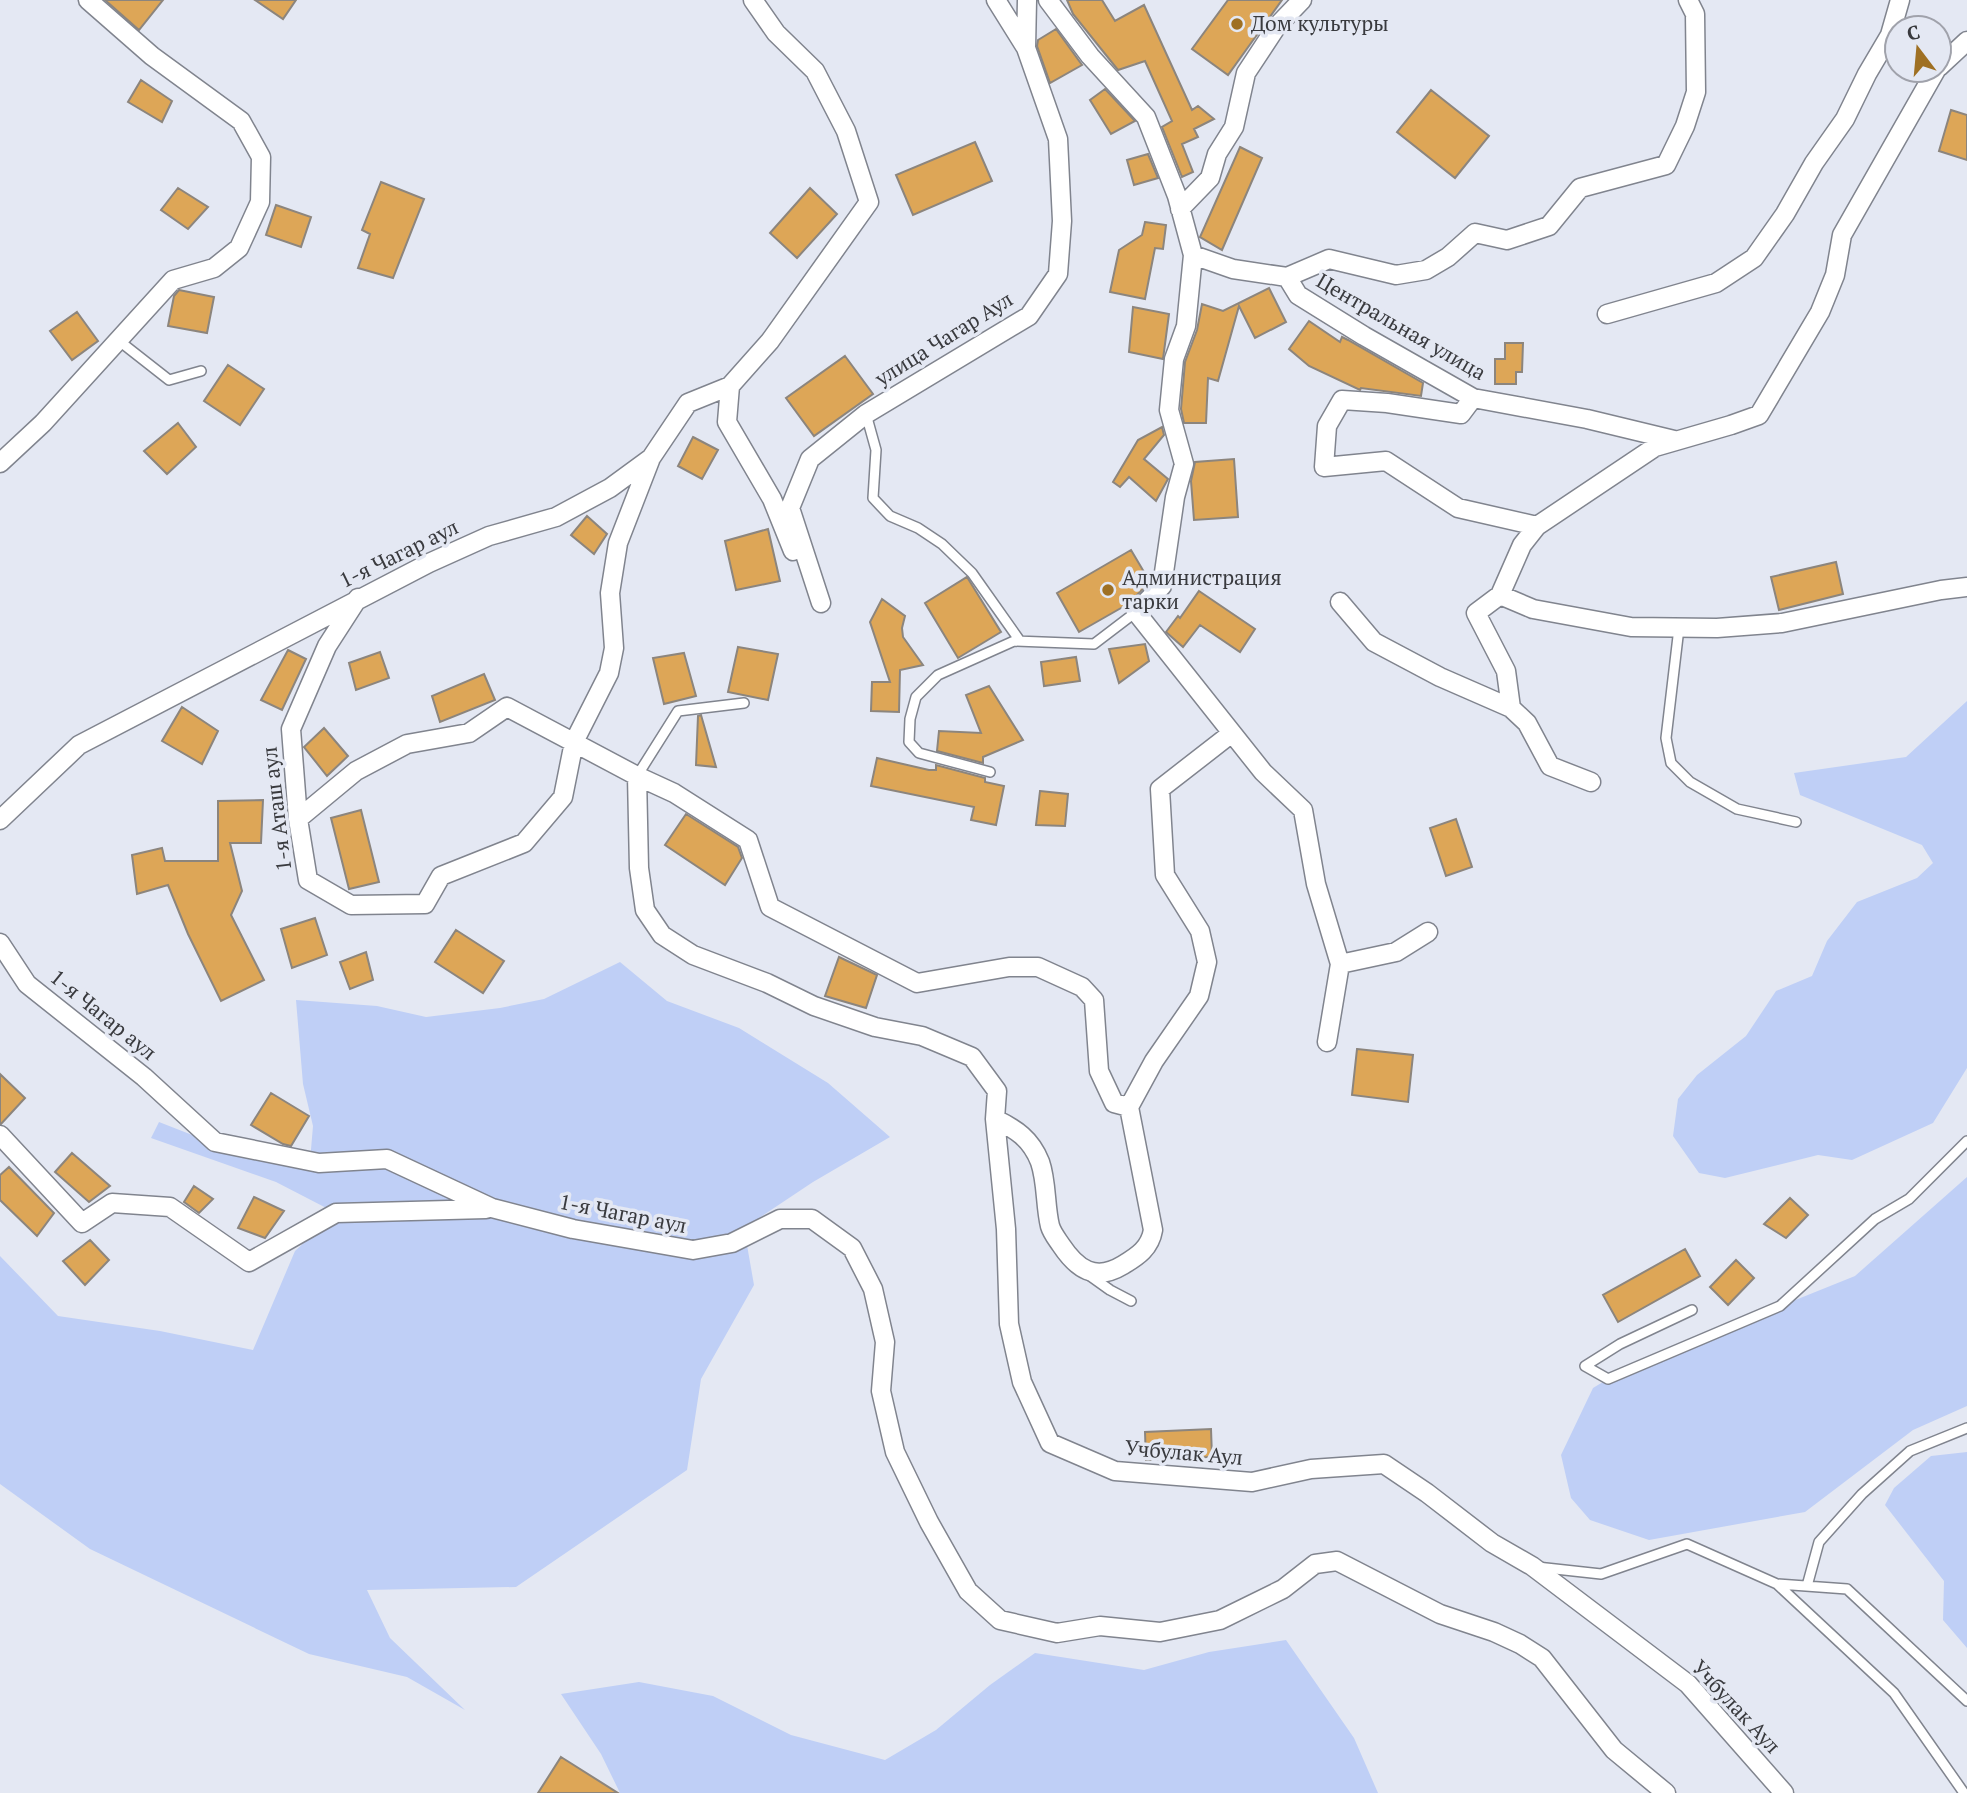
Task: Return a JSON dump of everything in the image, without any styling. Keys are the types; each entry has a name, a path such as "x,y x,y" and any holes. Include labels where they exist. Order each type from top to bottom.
{"street":[{"path":"0,463 43,424 173,280 214,268 239,248 260,202 261,157 242,121 152,56 88,0"},
{"path":"574,742 609,673 614,648 610,593 618,543 651,458 688,403 730,386 770,341 869,202 846,131 815,71 776,33 753,0"},
{"path":"996,0 1026,48"},
{"name":"улица Чагар Аул","path":"730,386 727,422 772,499 792,549 821,603 790,508 810,459 866,414 1029,316 1058,274 1062,221 1058,139 1026,48 1027,0"},
{"path":"1048,0 1090,56 1146,117 1180,209 1193,254 1186,326 1174,359 1169,410 1184,464 1175,497 1162,586 1136,612 1263,772 1303,810 1316,884 1340,964 1326,1042"},
{"path":"1180,209 1210,178 1217,154 1234,127 1246,73 1277,26 1302,0"},
{"path":"1287,277 1329,259 1396,275 1426,270 1448,257 1475,233 1507,240 1549,226 1580,188 1666,165 1685,127 1696,92 1695,15 1688,0"},
{"path":"1607,314 1716,283 1754,258 1845,119 1890,35 1900,0"},
{"path":"1953,55 1967,41"},
{"path":"1511,708 1506,671 1476,613 1500,595 1522,545 1537,526 1655,447 1759,415 1820,312 1835,275 1842,235 1929,84"},
{"name":"Центральная улица","path":"1193,254 1233,269 1287,277 1298,295 1473,398 1587,419 1678,440"},
{"path":"1473,398 1461,414 1387,403 1342,400 1327,426 1324,467 1386,461 1458,508 1537,526"},
{"name":"1-я Чагар аул","path":"0,820 79,745 358,598 489,537 556,517 610,488 651,458"},
{"path":"1500,595 1533,609 1631,627 1679,628 1782,623 1967,587"},
{"name":"1-я Аташ аул","path":"358,598 327,646 291,729 298,819 308,880 351,905 425,904 441,876 524,843 564,797 574,742"},
{"path":"1340,603 1374,642 1440,677 1511,708 1527,723 1550,766 1591,782"},
{"path":"298,819 356,771 407,744 469,733 507,707 674,793 748,840 770,907 917,984 1009,967 1038,967 1083,986 1094,1000 1099,1071 1114,1103 1129,1107"},
{"path":"995,1119 1022,1133 1031,1147 1040,1163 1051,1229 1065,1252 1082,1269 1104,1273 1115,1270 1136,1257 1152,1240 1153,1230 1129,1107 1154,1060 1199,996 1207,962 1200,931 1165,875 1160,789 1233,733"},
{"name":"Учбулак Аул","path":"637,776 639,868 645,910 662,935 693,955 767,983 814,1006 875,1027 922,1036 972,1057 996,1091 995,1119 1006,1229 1009,1324 1022,1382 1050,1443 1115,1471 1252,1482 1311,1469 1384,1464 1492,1543 1532,1566 1688,1684 1784,1793"},
{"path":"1340,964 1396,952 1428,932"},
{"name":"1-я Чагар аул","path":"0,943 27,984 144,1077 215,1142 319,1163 387,1159 492,1208 573,1229 693,1250 732,1243 780,1219 812,1219 852,1248 873,1289 885,1342 881,1391 895,1452 929,1522 968,1591 1000,1620 1057,1633 1100,1626 1160,1632 1220,1620 1283,1589 1315,1564 1328,1561 1345,1564 1440,1614 1494,1632 1542,1658 1614,1751 1666,1793"},
{"path":"0,1135 82,1223 112,1203 170,1207 249,1262 336,1213 492,1208"}],"lane":[{"path":"118,340 169,380 201,370"},
{"path":"866,414 876,450 873,498 890,516 918,528 942,544 972,573 1020,641"},
{"path":"990,772 919,753 909,742 910,719 916,697 938,676 1014,641 1094,644 1136,612"},
{"path":"1679,628 1665,738 1671,763 1690,782 1737,809 1796,822"},
{"path":"637,776 678,711 744,703"},
{"path":"1692,1310 1620,1344 1585,1366 1608,1379 1780,1306 1875,1219 1909,1199 1967,1141"},
{"path":"1082,1269 1110,1290 1131,1301"},
{"path":"1807,1586 1819,1542 1862,1494 1910,1451 1967,1428"},
{"path":"1532,1566 1601,1574 1687,1544 1777,1584 1894,1693 1964,1793"},
{"path":"1777,1584 1847,1589 1967,1701"}],"shaded area":[{"path":"1967,701 1967,1068 1933,1123 1852,1160 1818,1155 1725,1178 1699,1173 1673,1136 1678,1099 1697,1075 1746,1036 1776,991 1812,976 1827,941 1857,902 1917,878 1933,863 1922,845 1800,795 1794,773 1906,757"},
{"path":"620,962 667,1001 739,1028 828,1083 890,1137 813,1182 744,1228 754,1285 701,1379 687,1470 516,1587 367,1590 390,1638 465,1710 407,1677 309,1654 90,1549 0,1484 0,1256 58,1316 160,1331 253,1350 295,1251 336,1213 276,1182 151,1138 159,1122 228,1149 310,1161 313,1126 303,1084 296,1000 377,1006 426,1017 500,1008 544,999"},
{"path":"1967,1177 1967,1406 1913,1430 1805,1512 1649,1540 1590,1520 1571,1498 1561,1455 1593,1388 1626,1368 1855,1276"},
{"path":"1967,1452 1967,1648 1943,1620 1944,1581 1885,1505 1894,1488 1931,1456"},
{"path":"1286,1640 1354,1738 1378,1793 620,1793 601,1754 561,1694 639,1682 713,1696 791,1735 885,1760 936,1730 990,1685 1035,1653 1144,1670 1209,1652"}],"building":[{"path":"105,0 163,0 139,30"},
{"path":"255,0 296,0 283,19"},
{"path":"1067,0 1102,0 1115,21 1144,5 1192,110 1198,106 1214,119 1194,129 1198,137 1182,144 1193,172 1182,177 1162,127 1172,121 1145,61 1118,70 1073,14"},
{"name":"Дом культуры","path":"1228,0 1282,0 1228,75 1192,49"},
{"path":"1056,29 1082,65 1050,83 1037,46 1038,40"},
{"path":"141,80 172,101 162,122 128,102"},
{"path":"1105,89 1135,121 1111,134 1090,100"},
{"path":"1431,90 1489,136 1455,178 1397,132"},
{"path":"1951,110 1967,115 1967,160 1939,151"},
{"path":"975,142 992,181 913,215 896,175"},
{"path":"1240,147 1262,158 1222,250 1200,237"},
{"path":"1148,154 1158,178 1134,185 1127,160"},
{"path":"381,182 424,199 393,278 358,268 370,234 362,230"},
{"path":"178,188 208,207 188,229 161,210"},
{"path":"810,188 837,214 797,258 770,233"},
{"path":"276,205 311,217 301,247 266,235"},
{"path":"1145,222 1166,225 1163,249 1155,248 1145,299 1110,292 1119,250 1142,235"},
{"path":"1269,288 1286,322 1255,338 1239,306 1218,381 1208,378 1206,423 1184,423 1181,409 1185,362 1197,330 1202,304 1223,311"},
{"path":"179,290 214,297 207,333 168,326 174,296"},
{"path":"1133,307 1169,314 1163,359 1129,352"},
{"path":"77,312 98,341 72,360 50,331"},
{"path":"1309,321 1340,342 1342,337 1423,383 1421,396 1360,390 1309,366 1289,349"},
{"path":"1505,343 1523,343 1522,372 1516,372 1516,384 1495,384 1495,359 1505,359"},
{"path":"845,356 873,394 814,436 786,398"},
{"path":"228,365 264,389 240,425 204,401"},
{"path":"178,423 196,447 167,474 144,451"},
{"path":"1162,427 1164,435 1144,459 1168,479 1156,501 1129,477 1120,487 1113,482 1138,440"},
{"path":"693,437 718,450 702,479 678,466"},
{"path":"1234,459 1238,517 1194,520 1191,481 1195,462"},
{"path":"587,516 607,534 594,554 571,535"},
{"path":"768,529 780,581 736,590 725,541"},
{"path":"1131,550 1150,582 1128,604 1079,632 1057,593"},
{"path":"1836,562 1843,594 1779,610 1771,577"},
{"path":"967,577 1001,632 958,658 925,603"},
{"path":"1199,591 1255,629 1240,652 1200,625 1183,647 1166,632 1178,616 1180,618"},
{"path":"882,599 905,616 903,637 923,665 900,670 899,712 871,711 872,682 890,682 870,622"},
{"path":"1145,644 1149,661 1119,683 1109,649"},
{"path":"738,647 778,654 768,700 728,692"},
{"path":"288,650 306,659 282,710 261,700"},
{"path":"380,652 389,678 356,690 349,663"},
{"path":"684,653 696,696 664,704 653,658"},
{"path":"1076,657 1080,681 1044,686 1041,662"},
{"path":"484,674 495,700 440,722 432,696"},
{"path":"989,686 1023,740 983,757 983,763 937,751 939,731 981,733 966,695"},
{"path":"182,707 218,731 202,764 162,741"},
{"path":"701,715 716,767 696,765 698,716"},
{"path":"324,728 348,756 327,776 304,747"},
{"path":"877,758 929,770 936,770 936,765 1004,786 996,825 971,820 974,807 871,786"},
{"path":"1040,791 1068,794 1065,826 1036,825"},
{"path":"263,800 261,843 230,843 242,891 231,915 264,980 221,1001 188,934 168,885 137,894 132,855 162,848 165,861 218,861 218,801"},
{"path":"361,810 379,882 349,889 331,818"},
{"path":"686,814 738,847 742,858 725,885 665,845"},
{"path":"1456,819 1472,867 1446,876 1430,828"},
{"path":"315,918 327,955 292,968 281,929"},
{"path":"456,930 504,961 483,993 435,962"},
{"path":"366,952 373,980 350,989 340,962"},
{"path":"839,957 877,975 866,1008 825,996"},
{"path":"1357,1049 1413,1055 1408,1102 1352,1095"},
{"path":"0,1074 25,1098 1,1124 0,1124"},
{"path":"271,1093 309,1116 291,1146 251,1125"},
{"path":"72,1153 110,1186 89,1202 55,1172"},
{"path":"9,1167 54,1213 37,1236 0,1200 0,1175"},
{"path":"194,1186 213,1199 199,1213 184,1202"},
{"path":"254,1197 284,1211 265,1238 238,1228"},
{"path":"1790,1198 1808,1215 1786,1238 1764,1224"},
{"path":"90,1240 109,1260 85,1285 63,1261"},
{"path":"1685,1249 1700,1276 1618,1322 1603,1295"},
{"path":"1736,1260 1754,1278 1728,1305 1710,1287"},
{"path":"1211,1429 1212,1457 1146,1460 1145,1432"},
{"path":"561,1757 618,1793 538,1793"}],"place":[{"name":"Дом культуры","path":"1237,24"},
{"name":"Администрация тарки","path":"1108,590"}]}
